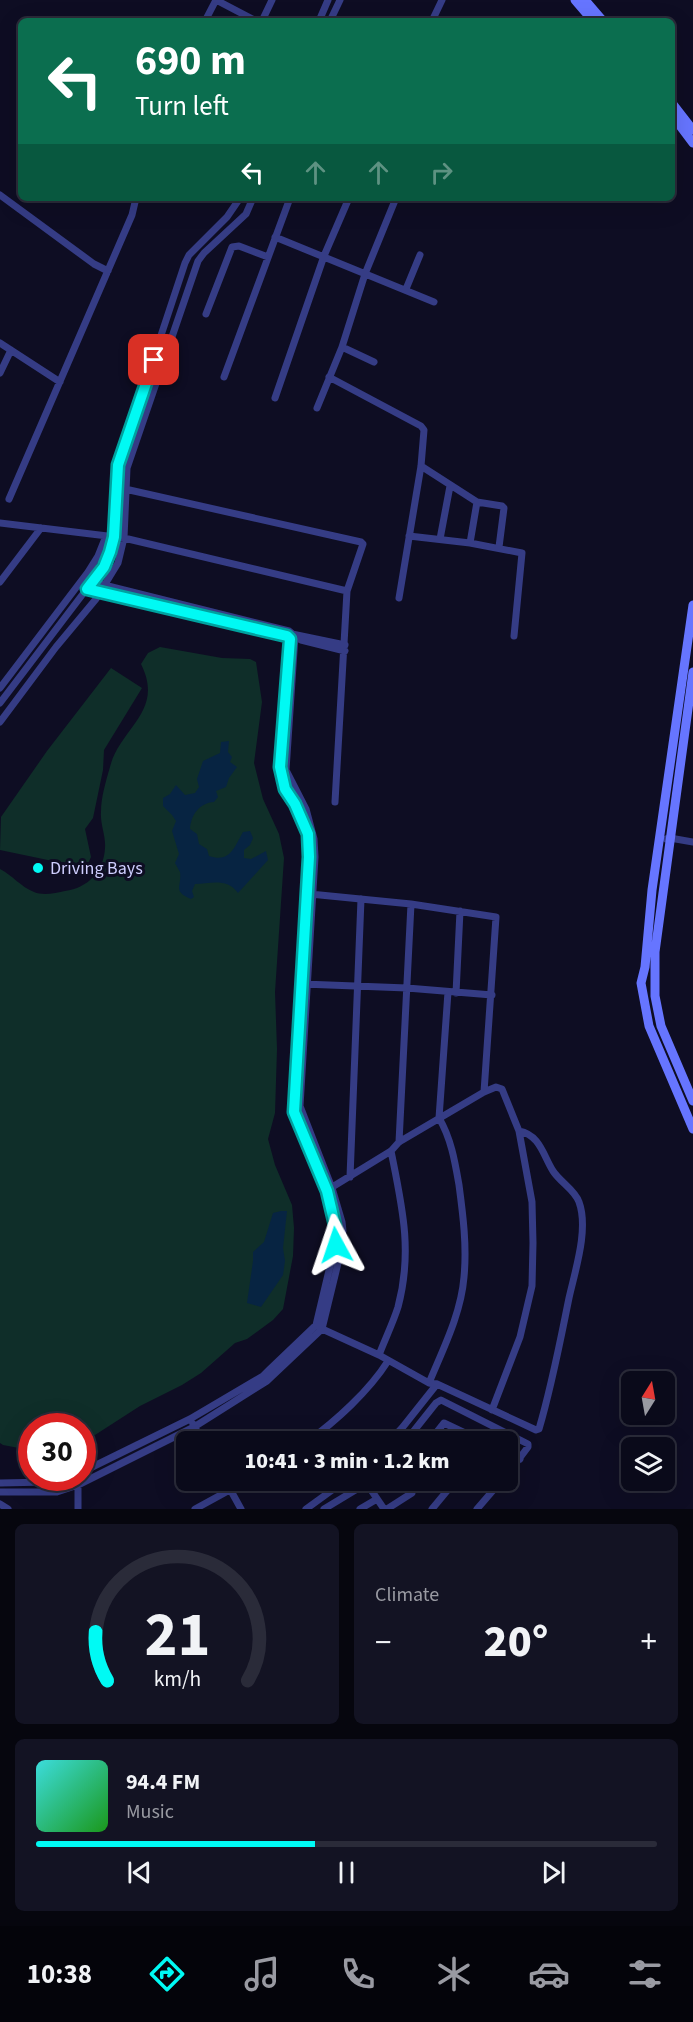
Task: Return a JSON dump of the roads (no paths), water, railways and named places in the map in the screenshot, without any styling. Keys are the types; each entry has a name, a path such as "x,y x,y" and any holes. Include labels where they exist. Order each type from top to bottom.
{"street":[{"path":"207,18 216,0 250,18"},
{"path":"263,18 272,0"},
{"path":"320,18 328,0"},
{"path":"331,18 340,0"},
{"path":"433,18 442,0"},
{"path":"575,0 590,18"},
{"path":"585,0 600,18"},
{"path":"675,107 693,130"},
{"path":"675,119 693,143"},
{"path":"0,195 94,264 108,271"},
{"path":"9,499 132,215 135,201"},
{"path":"0,703 104,567 118,465 185,263 189,255 227,217 238,201"},
{"path":"0,722 100,593 118,563 124,538 127,468 198,261 246,214 252,201"},
{"path":"224,376 289,201"},
{"path":"275,398 324,256 348,201"},
{"path":"317,408 342,347 365,274 395,201"},
{"path":"275,237 434,302"},
{"path":"206,314 232,247 238,246 268,257"},
{"path":"406,289 420,255"},
{"path":"0,343 60,382"},
{"path":"342,347 374,362"},
{"path":"0,373 11,351"},
{"path":"329,377 421,426 424,430 421,466 399,598"},
{"path":"421,466 477,502 504,507 499,547"},
{"path":"440,539 450,486"},
{"path":"126,489 359,540 363,544 347,591 335,802"},
{"path":"470,543 477,502"},
{"path":"0,523 124,538 347,591"},
{"path":"0,582 41,528"},
{"path":"0,687 88,572 110,536"},
{"path":"409,536 499,547 523,554 514,636"},
{"path":"92,582 289,631 291,637 280,767 285,789 295,804 308,834 310,894 294,1112 329,1189 336,1245 319,1327 267,1381 195,1427 96,1476"},
{"path":"87,589 345,648"},
{"path":"693,605 641,983 649,1026 693,1129"},
{"path":"693,672 655,952 656,996 662,1026 693,1101"},
{"path":"659,841 670,838 693,842"},
{"path":"310,894 411,904 496,917 484,1092"},
{"path":"350,1177 362,899"},
{"path":"399,1142 411,904"},
{"path":"399,1431 409,1420 433,1383 455,1320 464,1278 464,1219 456,1164 446,1130 439,1118 460,911"},
{"path":"304,984 407,988 492,995"},
{"path":"329,1189 439,1118 484,1092 496,1087 502,1089 519,1131 532,1202 532,1286 520,1337 492,1410"},
{"path":"319,1327 379,1354 388,1361 433,1383 536,1430 539,1428 551,1388 579,1250 582,1219 579,1201 553,1172 542,1147 531,1135 519,1131"},
{"path":"379,1354 398,1308 405,1268 405,1223 391,1151"},
{"path":"96,1465 190,1419 263,1376 319,1327"},
{"path":"321,1431 378,1376 388,1361"},
{"path":"414,1431 436,1402 441,1400 505,1431"},
{"path":"190,1419 197,1431"},
{"path":"438,1431 444,1423 461,1431"},
{"path":"518,1438 525,1441 528,1447 518,1461"},
{"path":"0,1483 18,1483"},
{"path":"0,1492 60,1491"},
{"path":"78,1491 78,1509"},
{"path":"195,1509 228,1491"},
{"path":"231,1491 242,1509"},
{"path":"306,1509 331,1491"},
{"path":"324,1509 355,1491"},
{"path":"372,1491 385,1509 412,1493 412,1491"},
{"path":"432,1509 447,1491"},
{"path":"477,1509 493,1491"},
{"path":"360,1509 377,1499"},
{"path":"0,1504 8,1509"}],"water":[{"path":"229,741 228,752 232,757 230,762 237,767 226,787 216,791 218,797 214,802 200,807 192,819 190,829 197,834 199,844 207,849 209,856 216,858 231,853 243,832 250,831 253,838 244,850 244,858 251,859 266,851 268,860 238,893 224,883 195,884 192,891 194,897 191,899 182,894 179,888 180,872 175,863 179,854 172,831 176,821 163,806 163,798 170,794 176,785 185,795 195,793 199,787 197,779 203,761 220,753 221,742"},
{"path":"287,1211 283,1275 261,1307 247,1303 253,1252 264,1242 273,1213"}],"place":[{"name":"Driving Bays","path":"38,868"}]}
